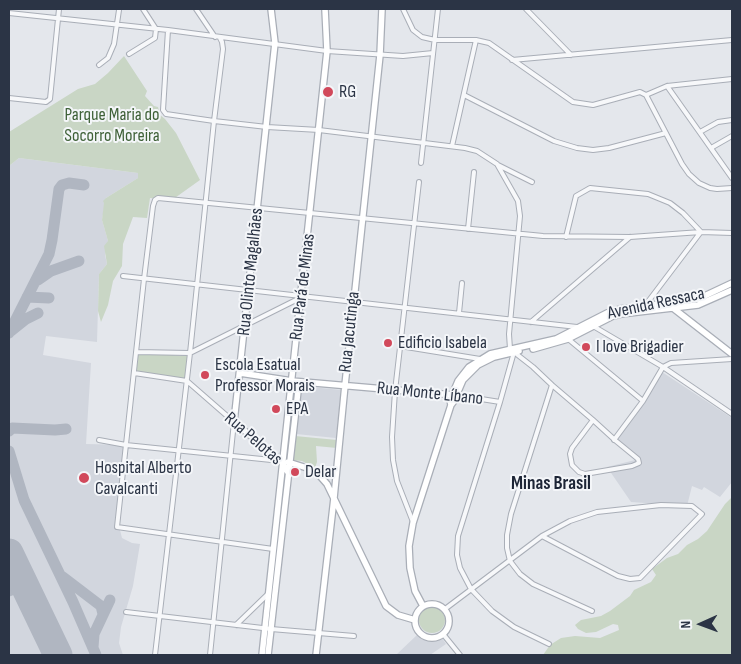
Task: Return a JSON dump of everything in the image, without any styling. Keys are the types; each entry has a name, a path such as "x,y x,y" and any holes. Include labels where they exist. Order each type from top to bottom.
{"street":[{"path":"9,98 50,101 59,9"},
{"path":"129,54 155,38 156,29 143,9"},
{"path":"155,655 223,49 222,42 196,9"},
{"name":"Rua Olinto Magalhães","path":"210,655 275,43 271,9"},
{"name":"Rua Pará de Minas","path":"268,655 268,594 302,297 327,52 325,9"},
{"name":"Rua Jacutinga","path":"316,655 380,55 382,9"},
{"path":"403,9 413,30 422,37 435,40 476,40 488,43 573,102 593,105 640,92 646,95 682,164 694,179 713,189 732,188"},
{"path":"421,163 438,9"},
{"path":"526,9 571,55"},
{"path":"99,65 108,58 114,44 118,25 118,10"},
{"path":"9,13 58,17 275,43 327,52 403,56 433,54"},
{"path":"168,30 163,110 168,115 452,146 476,152 532,182"},
{"path":"452,146 476,40"},
{"path":"512,60 732,40"},
{"path":"646,95 667,86 732,79"},
{"path":"667,86 732,178"},
{"path":"464,95 554,141 577,148 593,150 609,148 666,133"},
{"path":"700,132 718,122 732,120"},
{"path":"711,148 732,136"},
{"path":"497,164 518,201 520,216 509,334 512,351 500,402 458,536 457,555 460,568 472,589 502,619 549,644"},
{"path":"468,230 474,172"},
{"path":"413,523 397,481 393,460 392,437 395,391 419,182"},
{"path":"566,237 576,196 590,188 648,194 670,203 684,212 701,233"},
{"path":"273,549 117,527 144,279 155,200 158,198 468,230 566,237 630,237 732,233"},
{"path":"644,309 701,233"},
{"path":"531,322 630,237"},
{"path":"122,276 248,289 354,303 459,313 582,329"},
{"path":"459,313 462,283"},
{"name":"Avenida Ressaca","path":"673,306 698,299 732,283"},
{"name":"Avenida Ressaca","path":"582,329 607,313 620,309 704,304 732,290"},
{"path":"136,352 190,353 302,297"},
{"path":"673,306 732,354"},
{"name":"Avenida Ressaca","path":"454,395 463,380 478,365 494,357 566,337 621,314 644,309"},
{"path":"592,325 663,368 732,414"},
{"path":"566,337 643,401"},
{"path":"400,346 480,359"},
{"path":"512,351 593,420 614,440 638,458 639,463 632,466 586,474 579,472 572,465 570,454 572,448 593,420"},
{"name":"Avenida Ressaca","path":"423,606 415,591 410,568 409,546 413,523 458,381 469,367 480,359 490,354 512,351"},
{"path":"614,440 643,401 663,368 671,363 732,360"},
{"path":"134,373 187,381"},
{"name":"Rua Monte Líbano","path":"240,373 299,382 454,395 500,402"},
{"name":"Rua Pelotas","path":"187,381 282,462 288,474"},
{"name":"Rua Pará de Minas","path":"262,655 268,629 299,382"},
{"path":"552,385 511,514 507,535 507,548 510,561 520,574 533,584 592,611"},
{"path":"99,440 126,445 282,462"},
{"path":"283,454 290,464 307,468 320,476 331,490 386,606 398,615 415,620"},
{"path":"445,609 542,536 570,521 597,512 661,505 692,506 702,514 640,578 630,579 618,576 542,536"},
{"path":"236,624 268,594"},
{"path":"435,604 445,609 449,625 443,634 438,637 431,638 425,636 416,626 416,615 423,606 435,604"},
{"path":"126,612 268,629 354,636"},
{"path":"443,634 460,655"}],"shaded area":[{"path":"19,158 138,173 138,178 106,198 102,220 108,241 105,255 107,264 99,274 97,342 46,336 43,355 91,363 86,444 126,445 116,530 120,530 122,538 132,543 140,544 133,586 121,627 119,643 123,655 9,655 9,166"},
{"path":"662,372 732,418 732,482 720,497 704,487 702,490 692,486 687,506 631,502 607,467 639,459 616,441"},
{"path":"301,386 341,390 336,438 296,434"},
{"path":"417,635 433,640 442,638 446,644 430,655 397,654"}],"green space":[{"name":"Parque Maria do Socorro Moreira","path":"124,56 147,91 145,96 154,106 158,107 160,115 176,133 200,180 172,200 150,198 147,218 133,217 123,244 122,266 113,281 108,305 101,322 98,311 99,274 107,264 104,246 108,241 102,220 103,201 138,178 138,173 19,158 9,166 9,132 78,89 95,84"},
{"path":"138,353 188,356 186,379 136,371"},
{"path":"295,436 337,440 337,448 316,446 317,462 315,468 302,461 291,460"},
{"path":"732,497 732,655 543,655 550,645 561,638 575,636 600,638 619,630 618,625 613,624 596,632 586,633 575,625 581,620 601,616 610,611 630,596 634,590 651,582 656,575 652,569 667,558 678,554 707,531"},
{"path":"432,607 441,611 445,620 441,629 432,633 423,629 419,620 423,611"}],"taxiway":[{"path":"9,333 49,254 59,189 62,185 69,183 84,185"},
{"path":"38,280 51,271 79,261"},
{"path":"27,297 49,298"},
{"path":"11,331 26,319 38,313"},
{"path":"9,431 12,428 66,429"},
{"path":"9,451 24,500 96,655"},
{"path":"63,577 101,606 103,614"},
{"path":"9,591 19,587 22,582"},
{"path":"93,647 94,634 110,600"}],"runway":[{"path":"9,553 58,655"}],"place":[{"name":"RG","path":"328,92"},
{"name":"Edificio Isabela","path":"388,343"},
{"name":"I love Brigadier","path":"586,347"},
{"name":"Escola Esatual Professor Morais","path":"205,375"},
{"name":"EPA","path":"276,409"},
{"name":"Delar","path":"295,472"},
{"name":"Hospital Alberto Cavalcanti","path":"84,478"}],"district":[{"name":"Minas Brasil","path":"551,484"}]}
